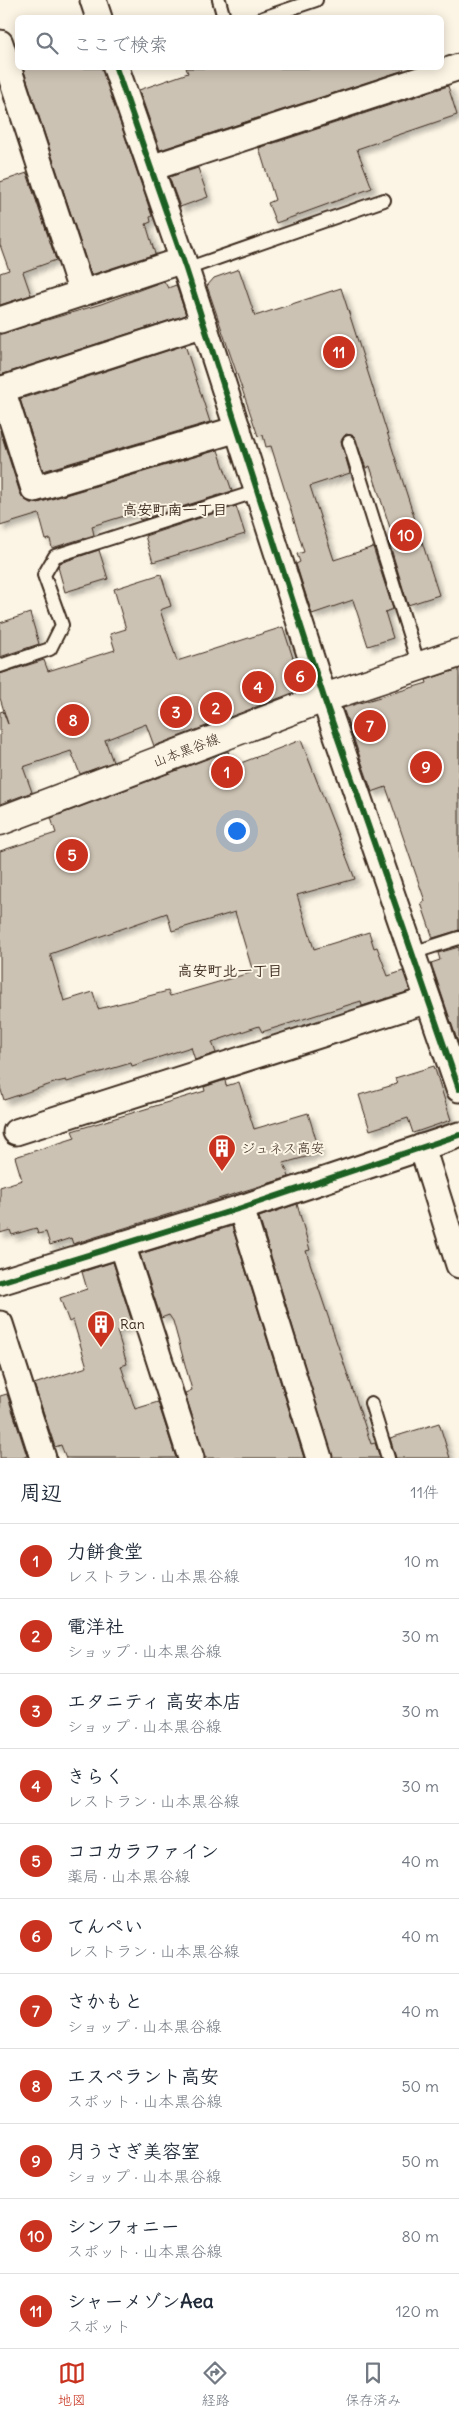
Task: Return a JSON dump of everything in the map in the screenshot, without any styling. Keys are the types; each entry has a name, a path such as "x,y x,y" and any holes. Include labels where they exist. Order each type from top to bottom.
{"main road":[{"name":"山本黒谷線","path":"0,821 324,698 459,653"}],"street":[{"path":"93,0 98,15"},
{"path":"0,43 82,293"},
{"path":"151,168 459,67"},
{"path":"117,70 185,264 324,698 459,1088"},
{"path":"0,320 82,293 185,264"},
{"path":"204,324 1,389 34,489 238,429"},
{"path":"16,1132 428,1000"},
{"path":"0,1282 241,1208 459,1135"},
{"path":"422,1147 459,1265"},
{"path":"241,1208 319,1458"},
{"path":"122,1244 191,1458"},
{"path":"0,1324 43,1458"}],"lane":[{"path":"219,0 223,15"},
{"path":"272,15 316,0"},
{"path":"185,264 384,200"},
{"path":"348,442 419,666"},
{"path":"0,666 50,650 62,625 44,575 55,556 258,491"},
{"path":"412,953 459,938"},
{"path":"371,1403 388,1458"}],"building":[{"path":"24,70 103,70 152,216 150,217 151,222 146,224 155,254 91,275"},
{"path":"187,70 404,70 160,150 139,90 188,73"},
{"path":"448,86 457,115 357,149 372,188 276,223 268,203 275,200 259,148"},
{"path":"198,168 208,197 180,207 169,177"},
{"path":"27,173 56,260 23,272 31,295 0,305 0,273 9,270 0,245 0,182"},
{"path":"239,269 255,316 341,288 439,595 408,605 389,542 394,540 370,466 366,468 354,436 346,434 341,441 350,473 310,486 334,560 373,547 393,609 385,612 393,638 368,646 353,600 312,614 296,564 300,562 297,554 304,552 271,446 266,447 263,435 258,436 207,286 214,278"},
{"path":"164,281 168,288 176,285 186,315 0,375 0,334 101,304"},
{"path":"185,345 210,422 43,471 20,399"},
{"path":"0,430 20,493 30,503 38,503 218,450 232,491 140,520 137,512 92,526 94,535 52,548 50,539 46,540 39,514 0,526"},
{"path":"236,506 245,534 153,562 145,536"},
{"path":"99,550 108,579 65,592 58,567 60,563"},
{"path":"161,574 171,606 160,610 177,661 283,627 303,689 154,746 146,724 105,740 113,762 80,774 71,751 23,767 32,792 0,804 0,712 3,711 8,724 0,698 0,674 44,660 48,671 115,650 110,634 126,629 114,589"},
{"path":"30,613 39,644 0,657 0,623"},
{"path":"459,669 459,930 433,938 421,903 425,901 386,787 372,792 343,708 427,683 426,680"},
{"path":"301,740 355,879 297,895 314,949 369,932 374,948 377,947 388,976 403,971 410,991 362,1006 361,1001 262,1032 259,1026 212,1042 216,1053 195,1060 191,1047 132,1066 131,1063 67,1082 66,1080 57,1082 4,1100 0,1087 0,851 56,833 51,818 228,751 233,766","holes":["235,912 253,972 170,996 168,991 98,1009 93,992 64,1001 50,954 167,913 172,931"]},
{"path":"459,947 458,1043 431,963 440,960 438,953"},
{"path":"434,1066 451,1120 413,1133 408,1118 370,1130 359,1095 397,1084 395,1078"},
{"path":"225,1080 226,1086 239,1082 254,1129 308,1113 320,1153 284,1163 289,1177 73,1244 71,1238 50,1245 46,1232 38,1234 36,1228 12,1235 10,1230 0,1233 0,1187 22,1180 15,1157 75,1138 72,1131 205,1091 204,1087"},
{"path":"297,1204 310,1250 306,1251 371,1444 375,1443 380,1458 333,1458 259,1217"},
{"path":"232,1226 304,1458 205,1458 185,1393 192,1390 173,1321 169,1315 161,1318 140,1254"},
{"path":"113,1262 133,1325 117,1331 127,1364 121,1366 135,1409 158,1402 176,1458 66,1458 61,1445 55,1447 34,1384 87,1367 73,1320 69,1322 60,1298 87,1289 82,1272"},
{"path":"7,1394 27,1456 22,1458 0,1458 0,1396"},
{"path":"439,1423 450,1458 396,1458 390,1438"}],"cycle path":[{"path":"117,70 186,269 324,698 459,1089"},
{"path":"0,1282 241,1208 459,1135"}],"place":[{"name":"シャーメゾンAea","path":"339,352"},
{"name":"シンフォニー","path":"406,535"},
{"name":"てんぺい","path":"300,676"},
{"name":"きらく","path":"258,687"},
{"name":"電洋社","path":"216,708"},
{"name":"エタニティ 高安本店","path":"176,712"},
{"name":"エスペラント高安","path":"73,720"},
{"name":"さかもと","path":"370,726"},
{"name":"月うさぎ美容室","path":"426,767"},
{"name":"力餅食堂","path":"227,772"},
{"name":"ココカラファイン","path":"72,855"},
{"name":"ジュネス高安","path":"222,1172"},
{"name":"Ran","path":"101,1348"}],"district":[{"name":"高安町南一丁目","path":"175,510"},
{"name":"高安町北一丁目","path":"230,971"}]}
